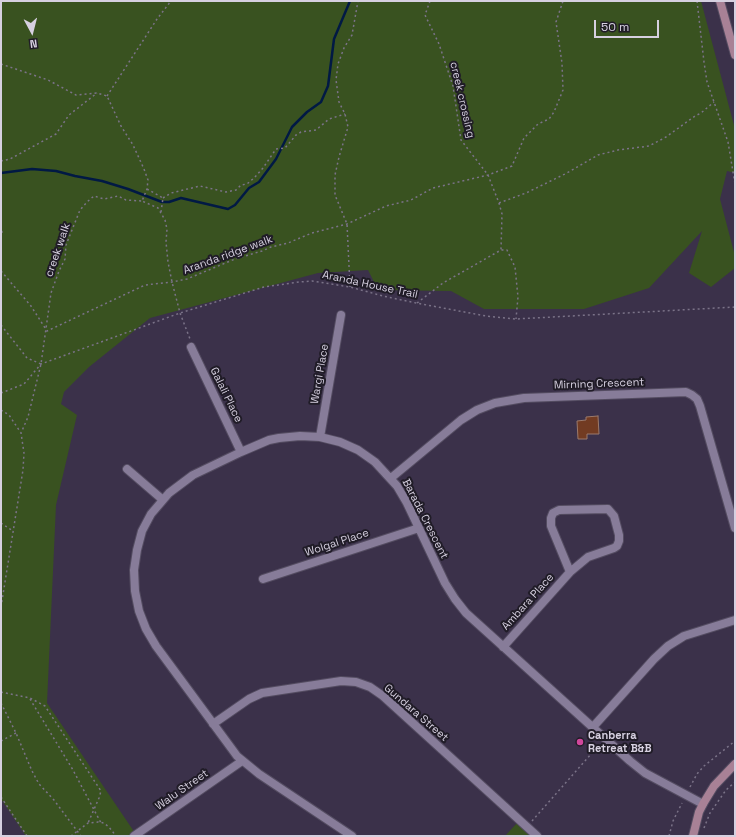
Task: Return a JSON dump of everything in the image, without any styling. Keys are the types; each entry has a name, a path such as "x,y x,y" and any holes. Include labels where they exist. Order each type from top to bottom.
{"street":[{"path":"720,1 735,55"},
{"name":"Wargi Place","path":"320,437 341,315"},
{"name":"Galali Place","path":"191,347 241,452"},
{"name":"Mirning Crescent","path":"391,478 461,420 477,410 495,403 524,398 686,392 697,400 700,406 735,528"},
{"name":"Barada Crescent","path":"349,835 258,774 242,761 156,646 146,630 139,611 135,591 134,570 142,531 151,514 162,500 174,488 193,475 241,452 269,440 279,438 300,436 320,437 340,442 358,450 376,462 391,478 407,503 445,583 466,613 630,761 645,773 703,804"},
{"path":"127,469 162,500"},
{"name":"Ambara Place","path":"503,647 570,572 588,557 617,546 619,535 614,516 608,509 559,510 553,513 550,518 550,526 570,572"},
{"name":"Wolgal Place","path":"263,579 419,528"},
{"path":"593,727 654,659 668,646 684,636 735,620"},
{"name":"Gundara Street","path":"213,724 249,698 262,693 341,681 356,682 370,687 383,696 537,836"},
{"name":"Walu Street","path":"134,836 242,761"},
{"path":"693,836 697,818 703,804 718,782 735,764"}],"path":[{"path":"107,96 157,19 171,1"},
{"path":"350,287 347,224 335,195 335,175 348,127 345,114 339,102 336,80 338,64 344,48 352,35 358,1"},
{"name":"creek crossing","path":"430,1 425,15 439,44 453,86 461,140 488,175 499,203 502,214 502,250"},
{"name":"Aranda ridge walk","path":"46,331 144,285 187,279 235,259 288,243 312,233 347,224 386,206 410,200 433,188 488,175 512,166 524,138 538,124 549,119 554,112 563,90 562,63 556,22 563,1"},
{"path":"697,1 707,82 728,142 735,184"},
{"path":"1,64 48,80 76,95 97,93 107,96 121,126 133,145 148,180 148,190 142,201 158,208 165,220 166,242 172,282 180,313 190,336 191,347"},
{"path":"1,161 15,156 56,134 69,115 97,93"},
{"path":"499,203 567,173 598,155 618,150 649,146 666,137 701,113 714,102"},
{"path":"161,212 163,198 171,193 200,186 226,192 236,190 241,185 247,184 254,178 276,149 285,148 296,135 301,132 316,130 329,119 345,114"},
{"path":"148,190 163,198"},
{"name":"creek walk","path":"21,434 28,417 41,364 51,293 65,259 66,245 80,210 94,196 104,199 118,196 126,200 142,201"},
{"path":"1,226 1,238"},
{"path":"416,303 444,283 502,250 507,250 515,267 518,297 516,319"},
{"path":"1,271 30,306 46,331"},
{"name":"Aranda House Trail","path":"1,393 24,384 41,364 180,313 264,287 299,282 312,281 350,287 416,303 486,316 516,319 735,307"},
{"path":"1,325 27,358 41,364"},
{"path":"1,410 9,415 21,434 24,453 23,470 1,607"},
{"path":"1,523 12,531"},
{"path":"1,692 30,698 45,706 101,791 88,823 71,836"},
{"path":"30,698 73,770 101,823 109,828 116,836"},
{"path":"1,703 39,784 54,800 81,836"},
{"path":"1,741 16,733"},
{"path":"527,827 605,738"},
{"path":"689,789 697,774 704,766 735,741"},
{"path":"703,831 710,813 726,790 735,782"},
{"path":"1,797 27,836"},
{"path":"669,836 679,806 684,801"},
{"path":"88,823 101,823"}],"green space":[{"path":"1,1 701,1 735,129 735,173 727,171 720,199 735,256 735,268 711,287 689,273 702,231 649,288 584,309 484,309 451,291 378,290 368,270 318,273 150,318 89,367 64,392 61,404 77,415 56,505 47,703 137,836 26,836 1,799"},
{"path":"517,823 530,836 505,836"}],"building":[{"path":"598,416 599,434 587,434 587,439 578,439 577,421 586,420 586,417"}],"waterway":[{"path":"1,173 32,169 56,171 102,181 162,202 169,202 181,198 228,209 235,205 249,188 259,182 276,159 292,127 307,112 321,102 328,86 334,39 350,1"}],"place":[{"name":"Canberra Retreat B&B","path":"580,742"}]}
